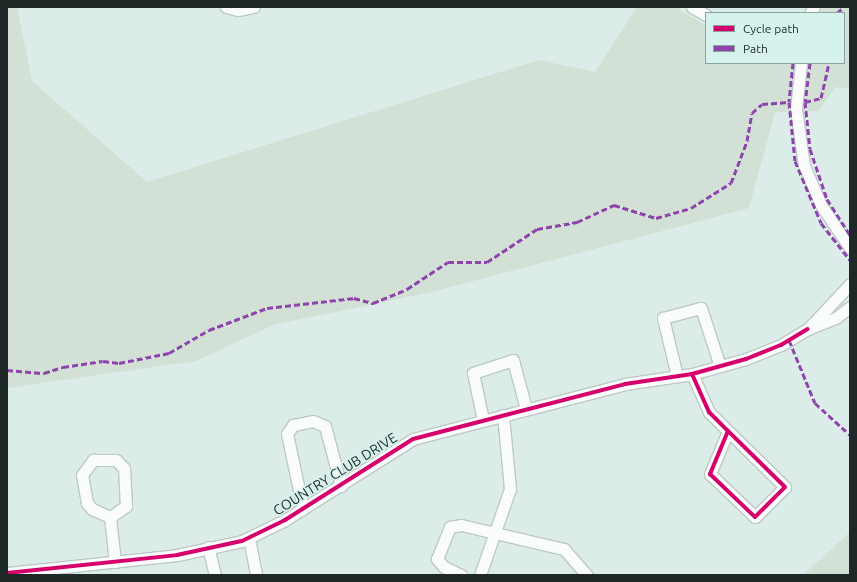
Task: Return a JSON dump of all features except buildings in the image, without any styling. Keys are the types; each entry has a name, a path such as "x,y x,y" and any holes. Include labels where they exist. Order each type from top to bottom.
{"street":[{"path":"226,7 238,10 254,7"},
{"path":"692,7 705,14"},
{"path":"801,64 796,109 804,166 821,205 850,248"},
{"name":"COUNTRY CLUB DRIVE","path":"808,329 850,284"},
{"name":"COUNTRY CLUB DRIVE","path":"11,573 57,571 115,562 177,555 249,538 303,509 413,439 625,384 692,374 720,366 781,345 808,329 837,318 850,307"},
{"path":"677,376 662,318 701,308 720,366"},
{"path":"484,420 474,373 513,360 526,409"},
{"path":"692,374 709,412 728,430 785,487 755,517 710,474 728,430"},
{"path":"480,575 510,488 503,415"},
{"path":"303,509 287,434 293,425 314,421 325,426 341,486"},
{"path":"93,460 116,460 124,468 126,506 110,518 92,509 87,503 82,475 93,460"},
{"path":"110,518 115,562"},
{"path":"461,575 444,568 438,559 442,542 450,527 461,525 564,549 587,575"},
{"path":"249,538 256,575"},
{"path":"208,547 214,575"},
{"path":"575,575 576,563"}],"shaded area":[{"path":"7,7 17,7 32,81 147,182 539,60 595,72 637,7 676,7 705,25 705,64 845,64 845,12 821,12 823,7 850,7 850,89 835,87 819,111 775,112 749,208 432,292 273,325 196,361 7,388"},
{"path":"850,532 850,575 803,575"}],"marked path":[{"path":"838,12 844,7"},
{"path":"793,64 789,102 795,161 821,223 850,260"},
{"path":"810,64 805,102 810,149 827,199 850,235"},
{"path":"805,102 821,98 829,64"},
{"path":"7,370 44,373 63,367 103,361 119,363 169,353 209,330 267,308 354,298 373,303 407,289 448,262 487,262 537,229 577,222 614,205 656,218 691,208 731,183 747,141 752,113 762,104 789,102"},
{"path":"789,340 815,403 850,435"}],"cycle path":[{"path":"7,573 177,555 242,541 285,520 413,439 625,384 692,374 746,359 781,345 808,329"},
{"path":"692,374 709,412 728,431 710,474 755,517 785,487 728,431"}]}
